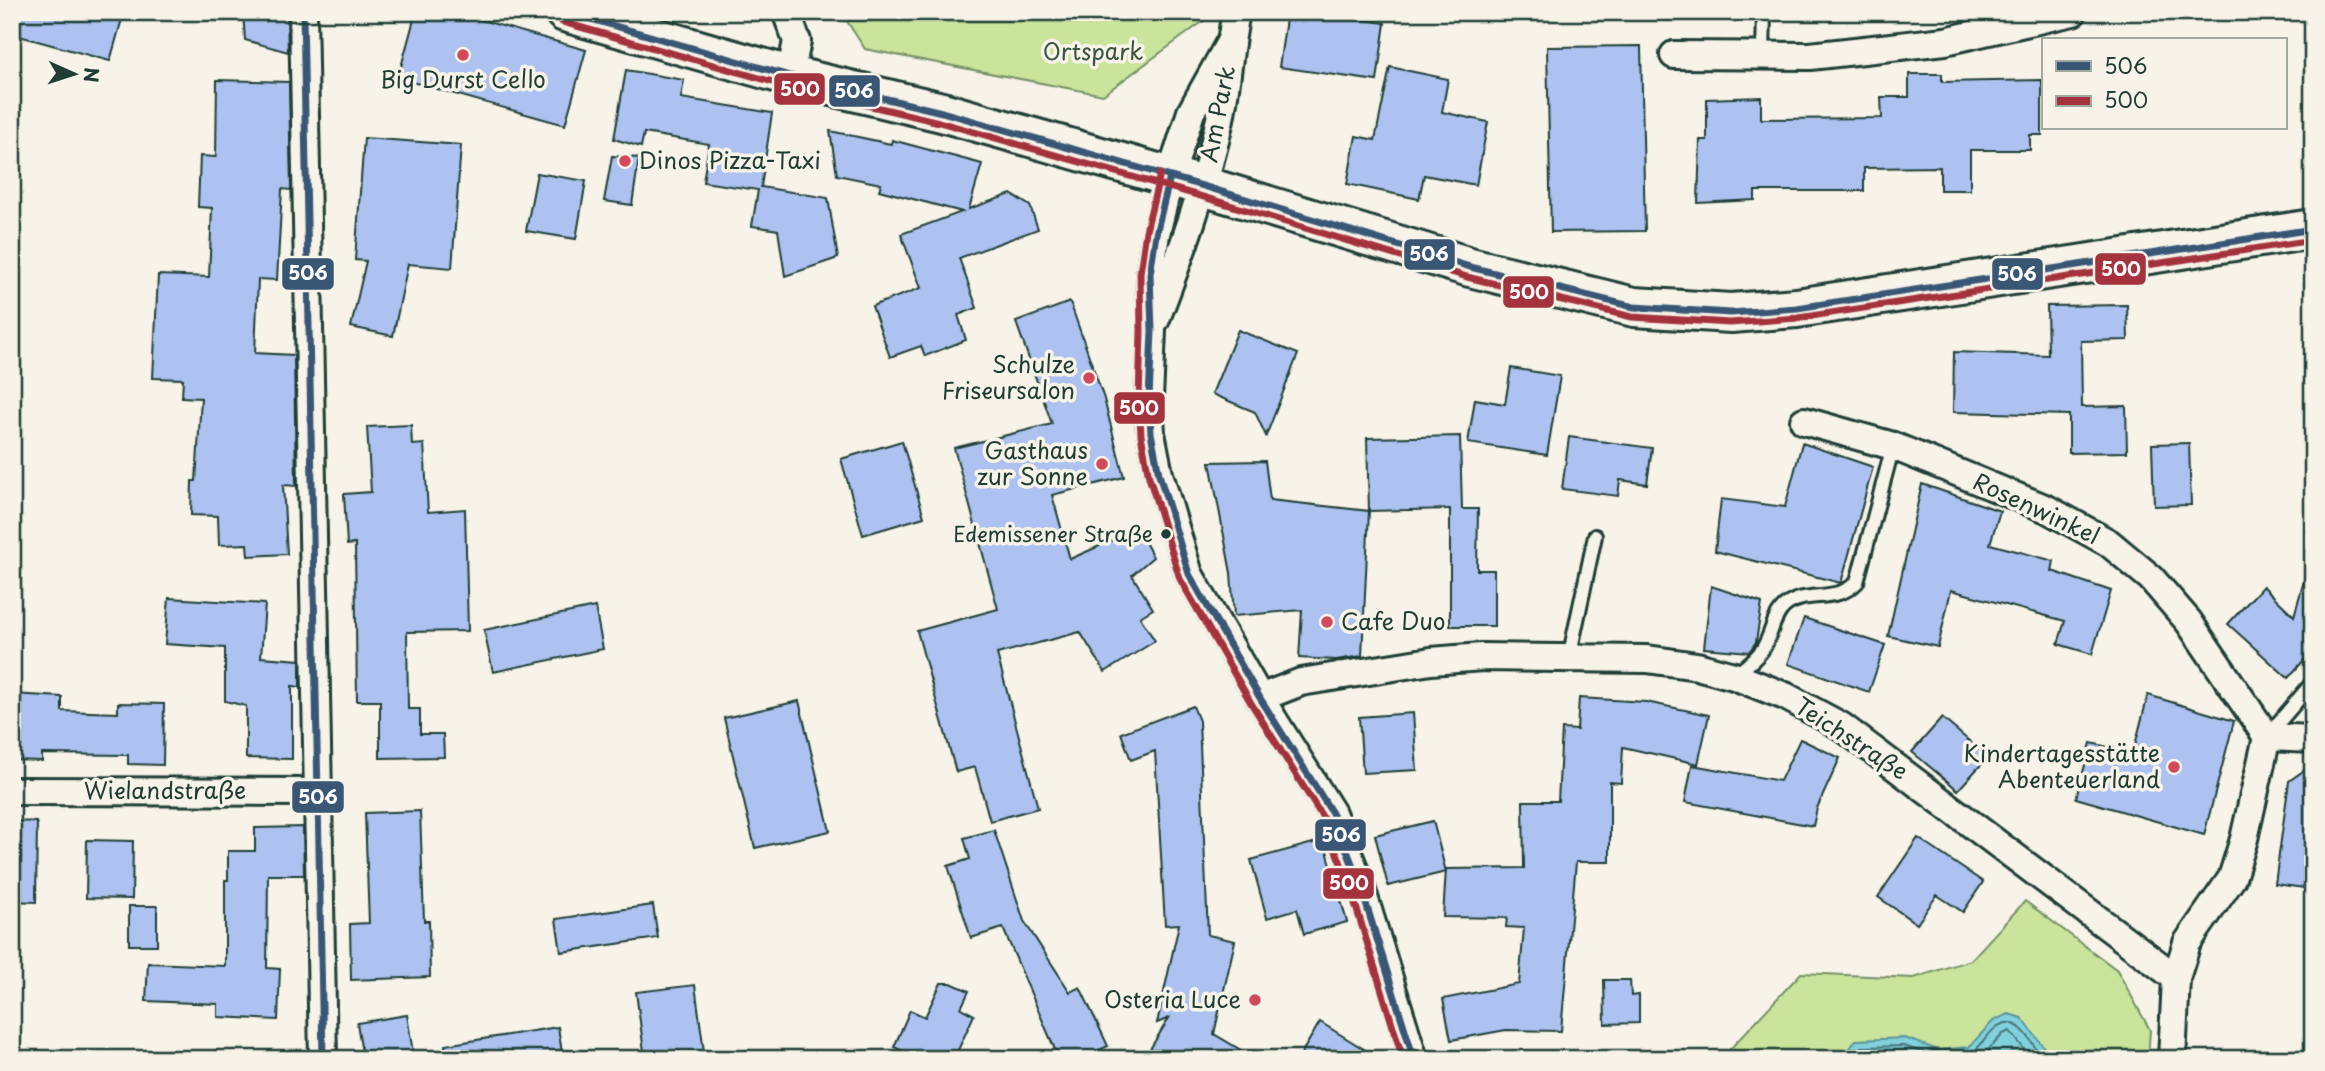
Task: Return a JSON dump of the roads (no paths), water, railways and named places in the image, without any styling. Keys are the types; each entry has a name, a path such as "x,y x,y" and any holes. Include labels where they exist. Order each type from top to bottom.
{"main road":[{"path":"565,12 790,76 942,112 1187,181 1470,267 1634,307 1699,313 1797,308 2313,229"}],"street":[{"path":"303,12 323,1059"},
{"path":"786,12 797,41 790,76"},
{"name":"Am Park","path":"1187,181 1226,87 1236,12"},
{"path":"1674,55 1810,56 1945,41 2073,12"},
{"path":"1187,181 1184,248 1152,331 1149,399 1158,474 1189,574 1260,698 1332,813 1359,881 1414,1059"},
{"name":"Rosenwinkel","path":"1804,421 1893,446 2047,509 2109,543 2151,578 2189,622 2267,737"},
{"name":"Teichstraße","path":"1260,698 1301,682 1431,661 1482,657 1647,659 1697,666 1734,676 1785,696 1841,726 2176,978"},
{"path":"2172,1059 2176,978 2187,943 2232,878 2244,839 2267,737 2313,739"},
{"name":"Wielandstraße","path":"12,791 318,792"}],"lane":[{"path":"1763,55 1764,12"},
{"path":"1734,676 1763,649 1774,620 1785,606 1798,599 1848,591 1857,582 1893,446"},
{"path":"1569,658 1595,536"},
{"path":"2267,737 2313,682"}],"water":[{"path":"2009,1014 2022,1018 2043,1046 2049,1059 1842,1059 1856,1040 1905,1038 1938,1050 1969,1047 1994,1020"}],"place":[{"name":"Big Durst Cello","path":"463,55"},
{"name":"Dinos Pizza-Taxi","path":"625,161"},
{"name":"Schulze Friseursalon","path":"1089,378"},
{"name":"Gasthaus zur Sonne","path":"1102,464"},
{"name":"Edemissener Straße","path":"1166,534"},
{"name":"Cafe Duo","path":"1327,622"},
{"name":"Kindertagesstätte Abenteuerland","path":"2174,767"},
{"name":"Osteria Luce","path":"1255,1000"}],"park label":[{"name":"Ortspark","path":"1093,52"}]}
